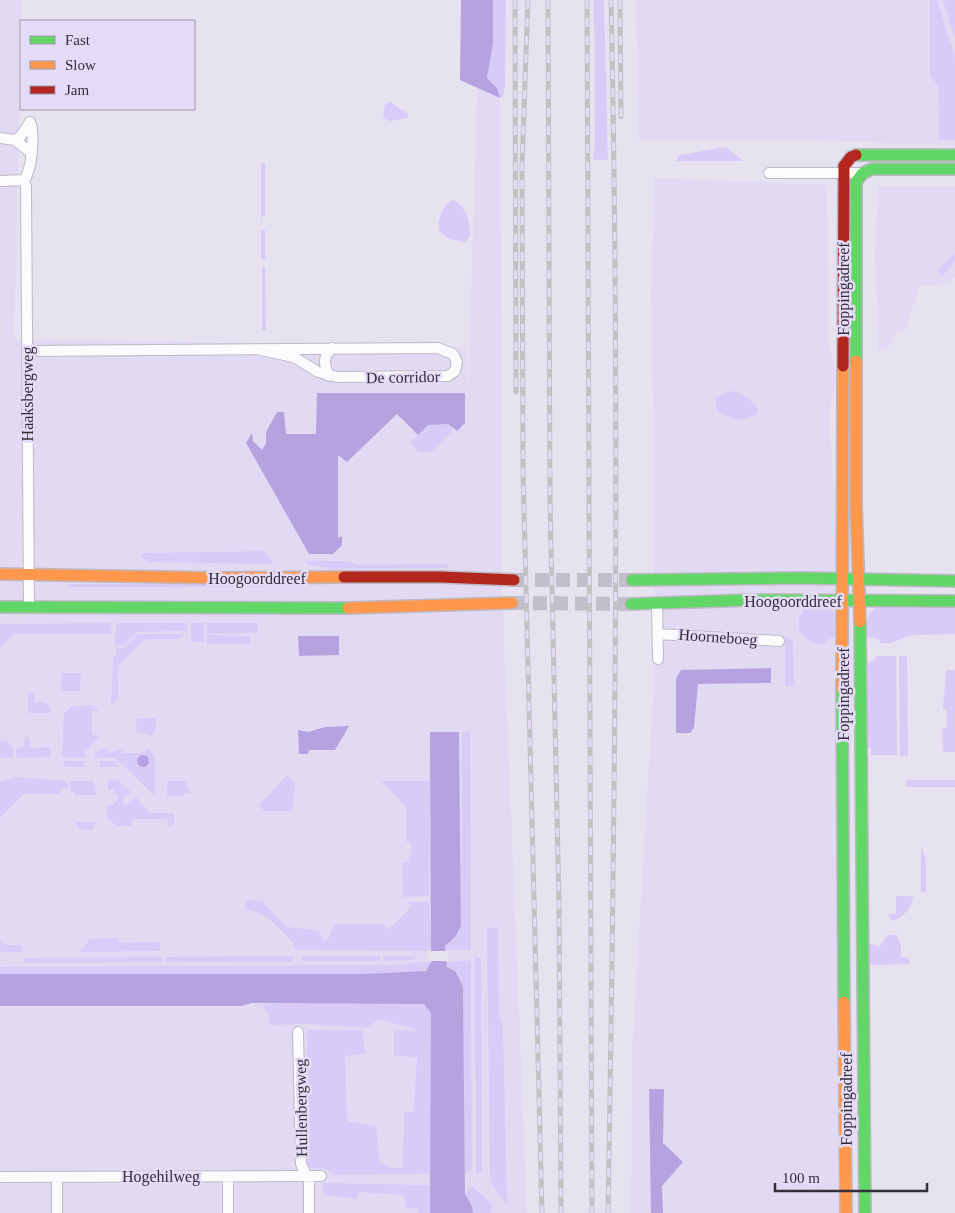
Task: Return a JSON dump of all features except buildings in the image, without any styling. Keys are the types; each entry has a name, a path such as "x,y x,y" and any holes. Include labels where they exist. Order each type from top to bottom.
{"street":[{"name":"Haaksbergweg","path":"15,140 21,136 30,122 33,137 30,152 30,171 24,180 26,186 29,607"},
{"path":"0,138 15,140 30,152"},
{"path":"843,174 844,166 848,160 858,155 955,155"},
{"path":"768,173 861,175 872,169 955,169"},
{"name":"Foppingadreef","path":"843,174 844,579 842,664 846,942 846,1213"},
{"name":"Foppingadreef","path":"861,175 855,196 856,504 860,601 865,970 865,1213"},
{"path":"0,181 24,180"},
{"path":"330,376 324,361 325,355 332,348"},
{"name":"De corridor","path":"27,351 438,348 453,354 456,362 455,371 448,376 330,376 318,372 294,357 262,350"},
{"name":"Hoogoorddreef","path":"0,574 221,578 440,577 514,580"},
{"name":"Hoogoorddreef","path":"632,580 802,578 955,581"},
{"name":"Hoogoorddreef","path":"631,604 777,600 955,601"},
{"name":"Hoogoorddreef","path":"0,606 192,605 373,610 452,608 512,603"},
{"name":"Hoorneboeg","path":"657,603 656,634 658,659"},
{"name":"Hoorneboeg","path":"656,634 779,641"},
{"name":"Hullenbergweg","path":"298,1032 301,1164 304,1174 309,1181 308,1213"},
{"name":"Hogehilweg","path":"0,1177 228,1177 304,1174 311,1177 321,1176"},
{"path":"57,1177 58,1213"},
{"path":"228,1177 228,1213"}],"shaded area":[{"path":"0,0 22,0 22,20 20,20 14,339 466,347 468,397 480,0 500,0 502,591 527,1213 0,1213"},
{"path":"461,0 493,0 493,44 487,78 497,88 500,98 460,80"},
{"path":"493,0 506,0 505,86 503,97 500,98 497,88 487,78 493,44"},
{"path":"594,0 604,0 608,160 593,160 595,141"},
{"path":"636,0 955,0 955,146 812,140 639,140"},
{"path":"930,0 937,0 955,57 955,140 939,140 938,86 930,75"},
{"path":"943,0 955,0 955,39"},
{"path":"390,102 408,114 408,118 390,121 383,118 385,104"},
{"path":"726,147 743,161 676,161 680,155"},
{"path":"261,163 265,163 265,216 262,216 261,227"},
{"path":"655,178 827,185 828,341 838,380 832,396 829,421 840,566 847,1213 631,1213 632,1050 654,681 654,457 651,296"},
{"path":"955,186 955,278 937,286 920,285 905,331 897,331 890,346 879,351 875,256 878,187"},
{"path":"454,200 465,211 469,221 470,237 465,242 449,239 439,231 439,222 444,208"},
{"path":"261,229 265,230 265,259 261,259"},
{"path":"955,254 951,267 941,277 938,269"},
{"path":"262,267 265,267 266,330 262,330"},
{"path":"730,391 743,394 750,399 758,409 757,414 752,417 736,419 726,416 717,410 715,398"},
{"path":"317,393 465,393 465,423 457,431 448,424 428,425 418,435 397,414 347,462 338,455 338,538 342,536 342,545 333,554 309,554 246,443 252,433 253,441 262,450 266,443 266,432 277,412 284,412 286,434 316,434"},
{"path":"448,424 453,430 431,452 419,452 410,443 427,425"},
{"path":"265,551 274,564 148,562 142,557 142,553"},
{"path":"306,561 345,561 362,565 448,564 447,568 332,569 306,564"},
{"path":"68,584 260,584 269,587 68,587"},
{"path":"899,603 955,604 955,634 912,635 891,643 880,643 879,639 866,637 869,615 879,607"},
{"path":"824,605 834,612 835,637 825,641 825,644 812,643 799,632 799,618 806,606"},
{"path":"111,623 112,634 14,634 0,648 0,624"},
{"path":"116,623 187,623 187,631 137,632 123,646 115,645"},
{"path":"191,623 204,623 204,642 191,642"},
{"path":"207,623 258,623 258,633 207,634"},
{"path":"138,634 184,634 179,639 145,639 118,666 118,699 111,706 113,658 116,654 116,647 123,648"},
{"path":"207,635 250,636 250,644 207,644"},
{"path":"785,635 793,641 794,686 785,686"},
{"path":"298,636 339,636 339,655 299,656"},
{"path":"876,656 896,656 897,755 871,755 871,748 866,748 866,664 875,660"},
{"path":"899,656 907,656 908,756 900,756"},
{"path":"771,668 771,683 698,684 694,728 690,733 676,733 676,678 681,670"},
{"path":"946,670 955,670 955,752 943,752 942,728 947,727 946,709 943,709"},
{"path":"61,673 81,673 80,691 63,691 61,688"},
{"path":"28,693 34,693 34,703 44,702 51,707 51,713 28,713"},
{"path":"94,705 99,711 92,711 92,735 99,735 99,737 85,752 86,758 62,757 64,713 72,706"},
{"path":"156,718 156,730 152,736 138,732 137,736 136,719"},
{"path":"349,726 335,750 309,750 308,754 299,754 298,730 308,732 325,727"},
{"path":"470,731 471,950 446,950 445,946 456,936 461,926 462,733"},
{"path":"430,732 459,732 461,926 456,936 445,946 447,967 455,971 463,986 465,1194 472,1206 473,1213 430,1213 431,1013 424,1004 252,1003 241,1006 0,1006 0,974 365,974 426,971 431,962"},
{"path":"28,735 31,748 50,747 51,757 16,758 16,749 24,746 24,739"},
{"path":"0,741 6,741 13,747 13,758 0,758"},
{"path":"107,749 108,753 123,749 123,753 145,753 146,749 149,749 155,755 155,796 115,758 94,758 98,750"},
{"path":"143,755 149,761 143,767 137,761"},
{"path":"62,761 85,761 83,767 65,766"},
{"path":"100,761 114,761 119,767 100,767"},
{"path":"287,775 295,783 292,811 264,811 259,805"},
{"path":"15,777 68,781 68,788 63,788 59,794 24,794 0,818 0,782"},
{"path":"117,779 131,792 124,798 123,804 126,805 136,797 150,813 174,813 174,824 168,826 167,819 133,819 131,826 116,826 107,818 107,805 114,805 114,801 118,801 118,794 114,793 114,789 108,790 108,780"},
{"path":"906,780 955,780 955,787 906,787"},
{"path":"70,781 93,781 95,783 96,795 75,795 70,789"},
{"path":"167,781 185,781 190,793 184,793 184,796 167,796"},
{"path":"381,781 430,781 429,896 403,897 402,863 408,862 412,845 406,841 406,807"},
{"path":"75,822 96,822 92,830 79,829"},
{"path":"921,845 926,860 926,892 921,892"},
{"path":"896,896 913,896 906,912 899,918 891,921 888,914 896,914"},
{"path":"246,900 262,901 287,927 318,930 324,940 328,939 335,924 382,924 389,929 411,907 408,902 429,902 431,947 428,951 295,950 294,944 273,922 261,914 246,910"},
{"path":"498,927 499,1013 503,1026 507,1205 490,1181 487,928"},
{"path":"887,935 897,935 901,946 901,957 909,958 909,964 870,965 869,944 880,946"},
{"path":"118,938 118,943 160,942 160,951 80,952 90,939"},
{"path":"0,940 5,945 22,945 22,952 0,952"},
{"path":"293,956 293,962 166,962 166,957"},
{"path":"302,956 380,956 380,961 302,961"},
{"path":"383,956 419,956 413,960 384,961"},
{"path":"162,957 163,962 25,963 25,958"},
{"path":"475,957 481,959 482,1172 476,1174"},
{"path":"469,960 471,963 472,1169 465,1174 463,986 446,967 446,962"},
{"path":"430,962 430,966 422,973 0,974 0,967 401,965"},
{"path":"420,1003 428,1008 431,1013 432,1174 334,1175 328,1170 306,1167 307,1030 362,1030 366,1054 345,1056 347,1121 376,1126 380,1162 391,1168 403,1168 404,1113 414,1111 417,1057 394,1056 394,1031 418,1030 379,1019 366,1028 305,1024 269,1025 269,1015 262,1004"},
{"path":"649,1089 664,1089 663,1143 683,1162 662,1186 663,1213 651,1213"},
{"path":"322,1183 430,1185 430,1213 418,1213 418,1209 406,1208 404,1195 359,1192 357,1199 324,1195"},
{"path":"471,1185 492,1204 491,1213 473,1213 472,1206 465,1194"}],"pier":[{"path":"428,951 448,951 448,961 428,961"}],"tunnel":[{"path":"514,580 632,580"},
{"path":"512,603 631,604"}],"railway":[{"path":"515,0 516,392"},
{"path":"528,0 522,166 523,470 542,1213"},
{"path":"548,0 550,500 559,902 561,1213"},
{"path":"587,0 592,1213"},
{"path":"608,1213 616,606 614,152 611,0"},
{"path":"620,0 621,117"}],"traffic: fast":[{"path":"856,155 955,155"},
{"path":"856,361 856,182 863,173 872,169 955,169"},
{"path":"632,580 802,578 955,581"},
{"path":"631,604 751,600 955,601"},
{"path":"0,607 348,608"},
{"path":"860,622 865,1213"},
{"path":"842,688 844,1002"}],"traffic: slow":[{"path":"856,361 856,504 860,622"},
{"path":"842,688 843,366"},
{"path":"0,574 221,578 344,577"},
{"path":"348,608 512,603"},
{"path":"844,1002 846,1213"}],"traffic: jam":[{"path":"843,366 844,166 851,157 856,155"},
{"path":"344,577 440,577 514,580"}]}
